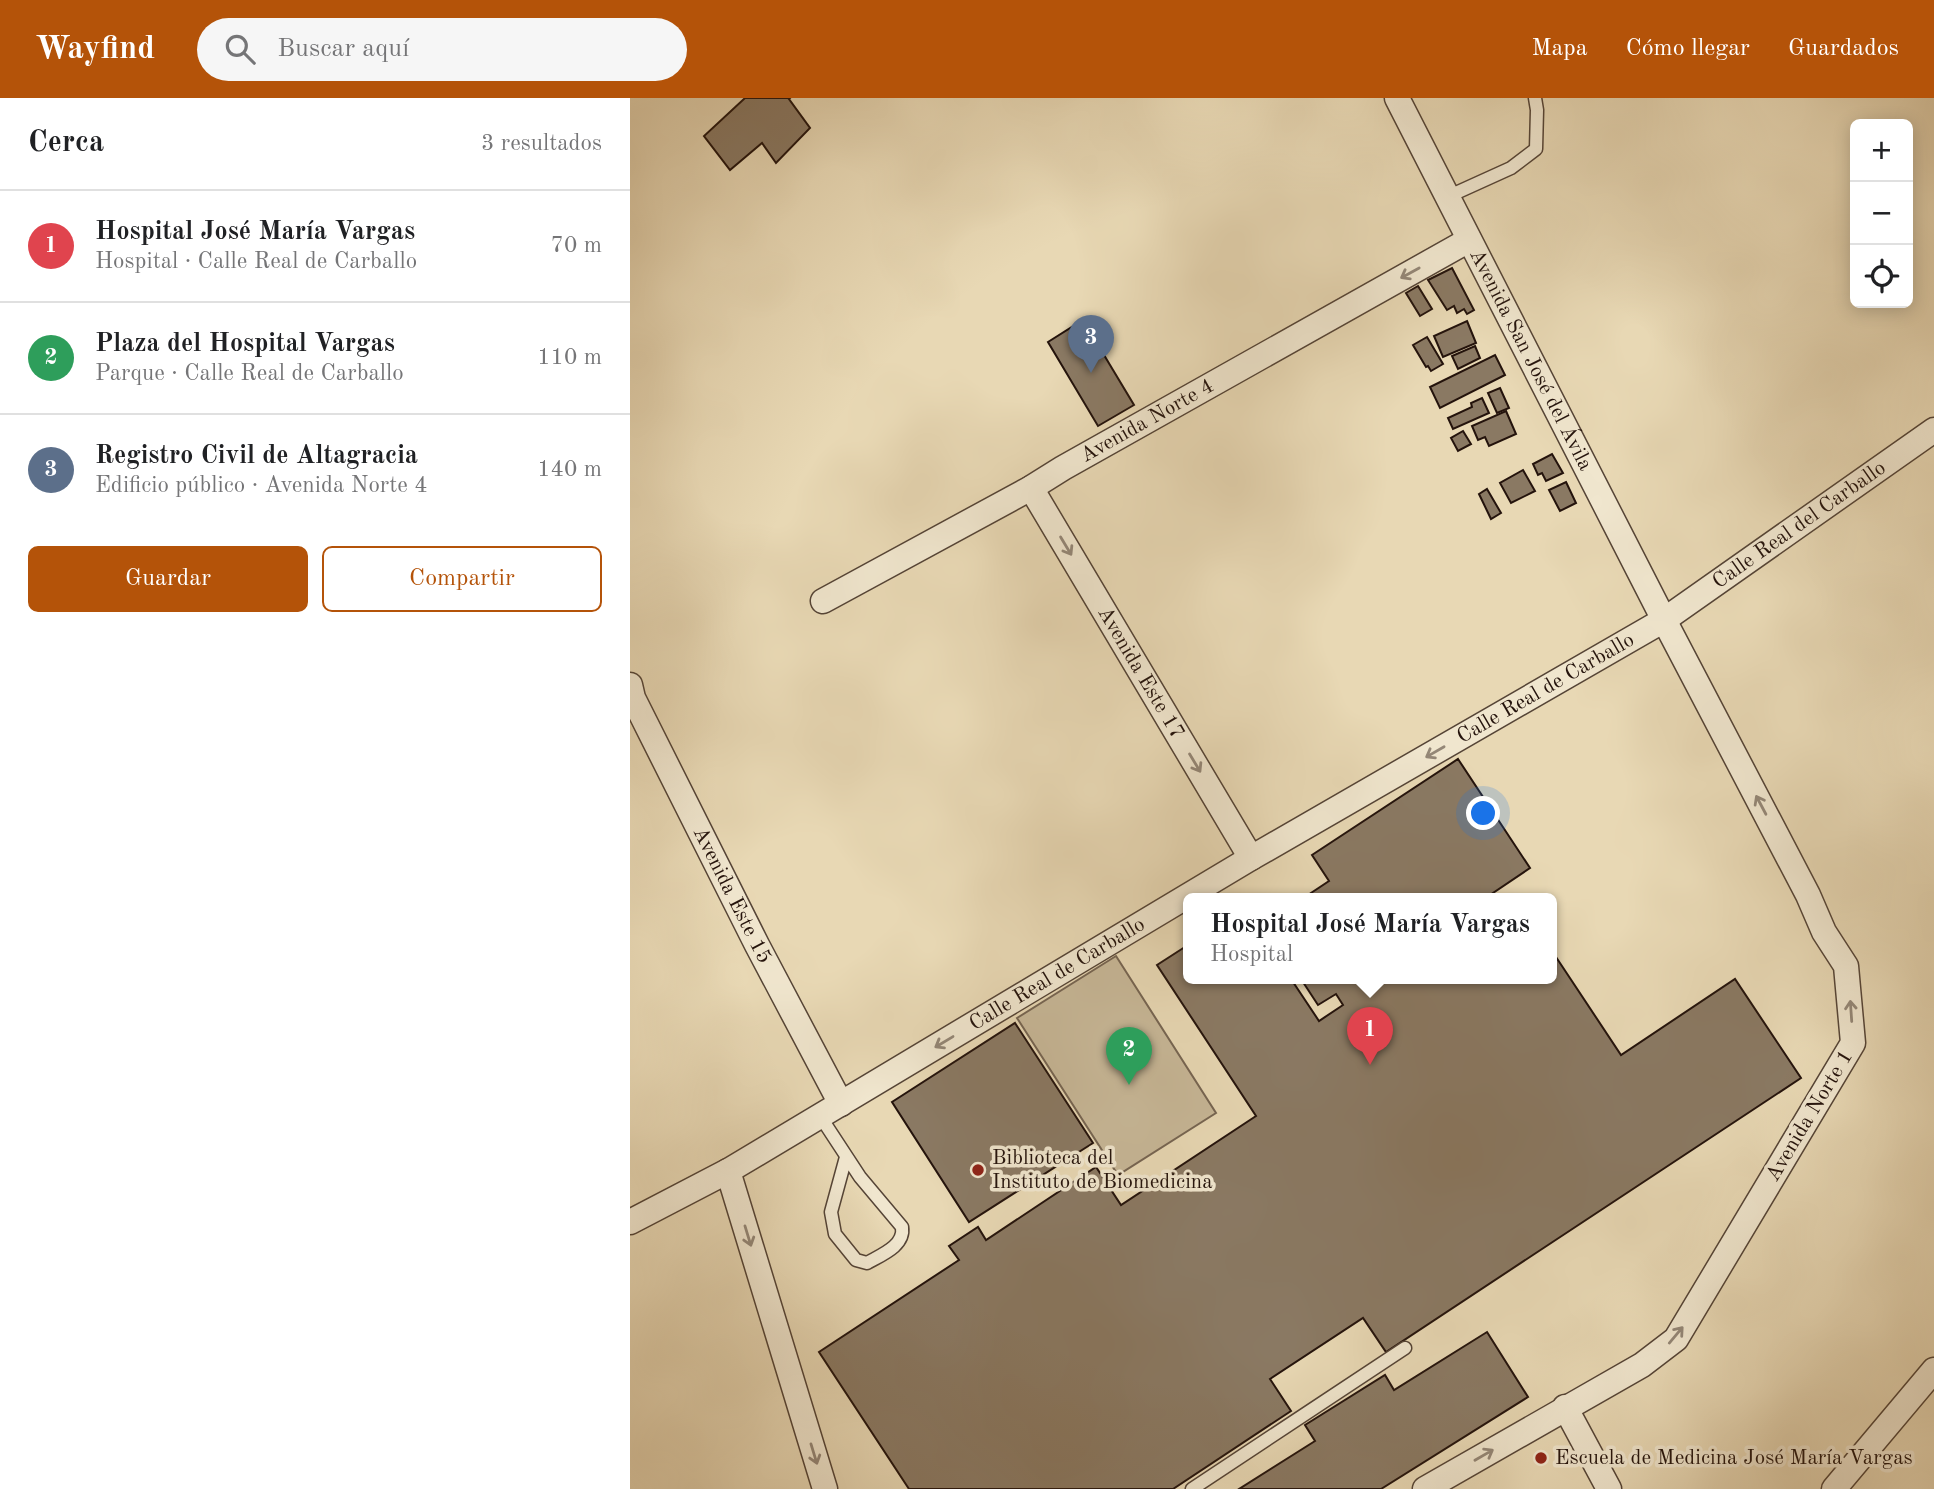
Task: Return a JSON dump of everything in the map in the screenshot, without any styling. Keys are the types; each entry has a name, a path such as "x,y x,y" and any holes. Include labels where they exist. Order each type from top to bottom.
{"street":[{"name":"Avenida San José del Ávila","path":"1397,98 1664,620"},
{"name":"Avenida Norte 4","path":"823,601 1031,488 1074,461 1469,240"},
{"name":"Calle Real del Carballo","path":"1664,620 1934,430"},
{"name":"Avenida Este 17","path":"1031,488 1251,858"},
{"name":"Calle Real de Carballo","path":"1193,893 1664,620"},
{"name":"Avenida Norte 1","path":"1425,1489 1642,1364 1676,1339 1853,1043 1846,966 1824,932 1808,895 1664,620"},
{"name":"Avenida Este 15","path":"630,685 633,698 757,946 830,1110"},
{"name":"Calle Real de Carballo","path":"630,1222 729,1171 1183,899"},
{"path":"729,1171 825,1489"},
{"path":"1834,1489 1934,1370"},
{"path":"1565,1408 1609,1489"}],"lane":[{"path":"1447,197 1511,168 1536,149 1535,98"},
{"path":"830,1110 846,1157 860,1178 902,1227 901,1239 867,1263 856,1260 835,1234 831,1212 846,1157"},
{"path":"1192,1489 1405,1348"}],"shaded area":[{"path":"1116,956 1216,1113 1118,1175 1017,1018"}],"building":[{"path":"745,98 790,98 810,128 776,163 762,143 730,170 704,136"},
{"path":"1452,268 1474,310 1467,314 1464,309 1457,313 1454,306 1447,310 1428,280"},
{"path":"1418,286 1432,309 1420,316 1406,293"},
{"path":"1083,320 1134,405 1098,426 1048,342"},
{"path":"1467,321 1476,343 1443,357 1434,336"},
{"path":"1427,337 1443,364 1431,371 1413,345"},
{"path":"1475,346 1480,358 1458,369 1452,356"},
{"path":"1495,355 1505,375 1440,408 1430,387"},
{"path":"1500,388 1509,408 1497,413 1488,393"},
{"path":"1482,398 1489,413 1453,429 1448,418 1472,407 1471,403"},
{"path":"1506,411 1516,434 1489,446 1485,437 1478,440 1472,426"},
{"path":"1463,431 1471,444 1458,451 1451,438"},
{"path":"1552,454 1563,473 1546,481 1542,473 1538,475 1533,464"},
{"path":"1523,470 1535,491 1511,503 1500,483"},
{"path":"1566,482 1576,503 1560,511 1549,490"},
{"path":"1487,489 1501,513 1491,519 1479,494"},
{"path":"1458,759 1530,868 1493,893 1311,893 1329,881 1312,855"},
{"path":"1183,948 1183,984 1294,984 1319,1021 1343,1005 1336,994 1318,1005 1304,984 1370,984 1373,988 1379,984 1557,984 1557,959 1621,1055 1735,979 1801,1078 1386,1352 1363,1318 1270,1379 1291,1411 1173,1489 909,1489 819,1352 959,1260 949,1246 978,1227 986,1240 1096,1167 1121,1205 1256,1116 1157,965"},
{"path":"1015,1023 1093,1143 969,1222 892,1102"},
{"path":"1487,1332 1528,1397 1381,1489 1239,1489 1315,1441 1305,1425 1385,1375 1394,1390"}],"place":[{"name":"Registro Civil de Altagracia","path":"1091,373"},
{"name":"Hospital José María Vargas","path":"1370,1065"},
{"name":"Plaza del Hospital Vargas","path":"1129,1085"},
{"name":"Biblioteca del Instituto de Biomedicina","path":"978,1170"},
{"name":"Escuela de Medicina José María Vargas","path":"1541,1458"}]}
